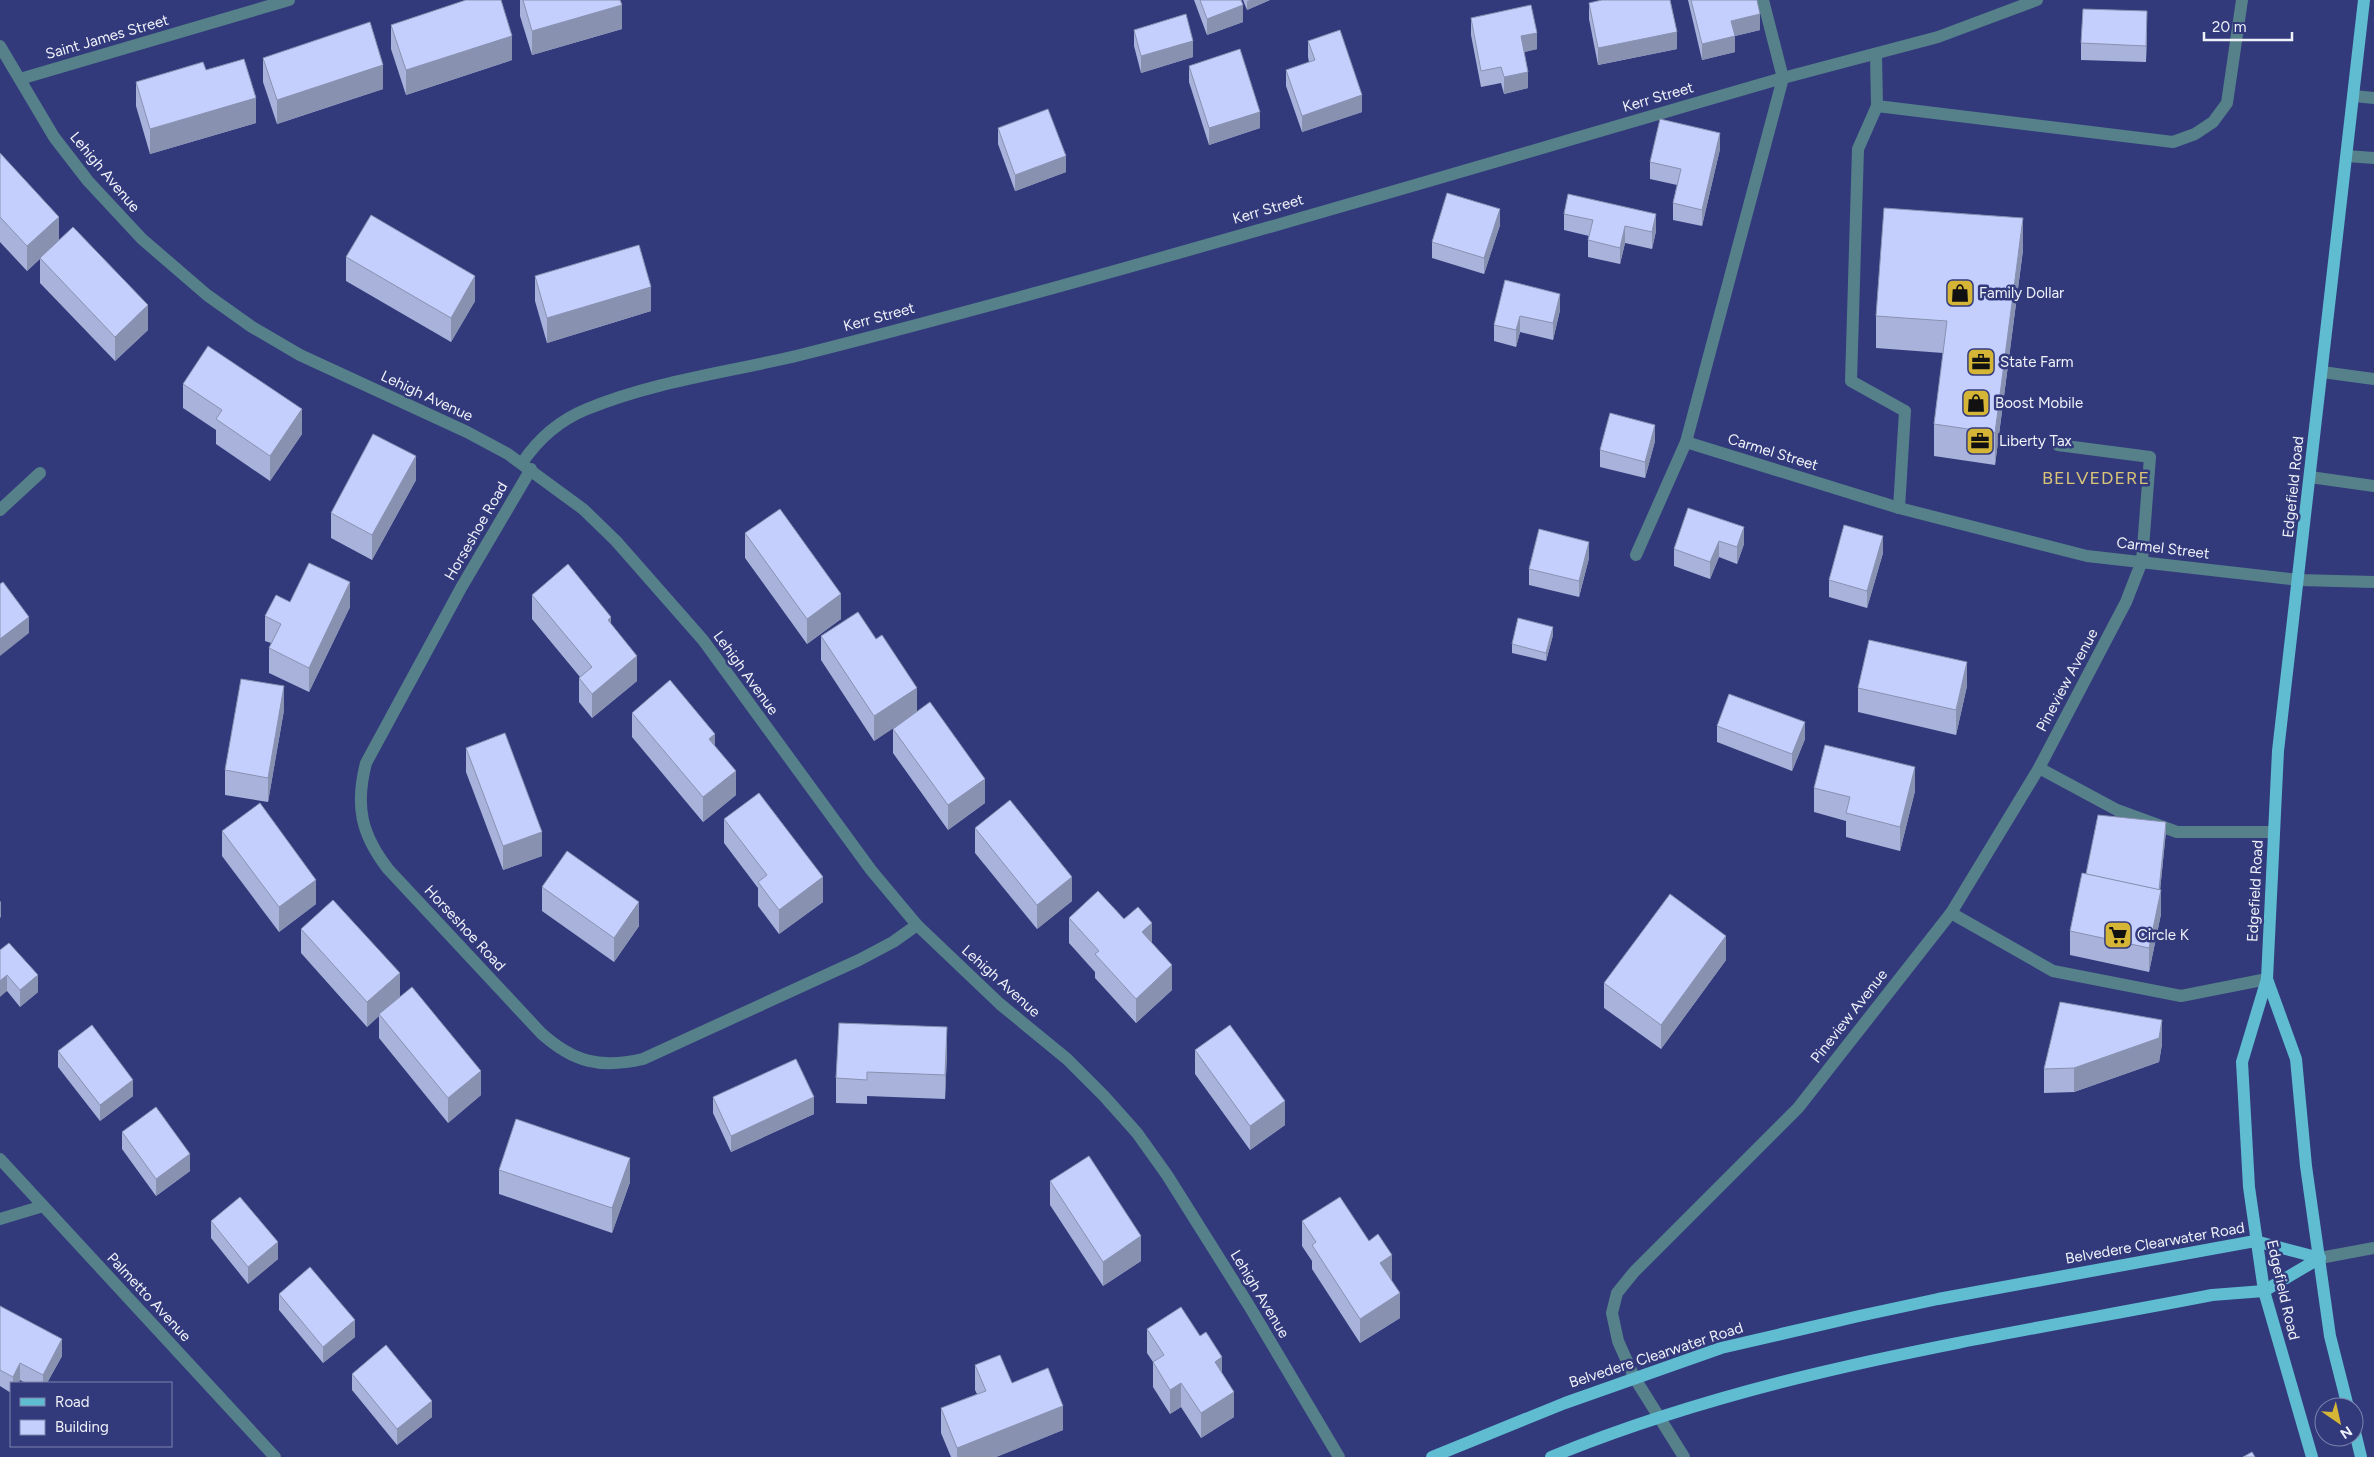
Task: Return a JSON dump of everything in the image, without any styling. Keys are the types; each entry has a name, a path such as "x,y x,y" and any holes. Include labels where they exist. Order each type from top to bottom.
{"main road":[{"name":"Edgefield Road","path":"2312,1457 2264,1291 2255,1241 2249,1187 2242,1062 2267,979 2278,751 2364,0"},
{"name":"Edgefield Road","path":"2267,979 2296,1059 2306,1166 2330,1336 2345,1397"},
{"name":"Belvedere Clearwater Road","path":"1432,1457 1634,1377 1721,1348 1858,1316 1938,1299 2255,1241 2320,1258"},
{"path":"1551,1457 1597,1438 1661,1417 1830,1368 2212,1294 2264,1291 2320,1258"}],"street":[{"name":"Saint James Street","path":"20,79 289,0"},
{"path":"1636,555 1686,442 1783,78 1763,0"},
{"name":"Kerr Street","path":"526,466 534,444 561,423 585,410 611,401 688,380 800,355 1015,298 1783,78 1876,55 1938,37 2037,0"},
{"path":"1877,106 2173,142 2195,134 2213,122 2227,103 2242,0"},
{"name":"Lehigh Avenue","path":"0,46 54,137 88,181 148,244 207,295 252,326 300,354 467,432 526,466 582,509 616,541 703,640 871,870 917,925 1000,1004 1067,1059 1137,1133 1167,1175 1202,1231 1339,1457"},
{"path":"1876,55 1877,106 1858,149 1851,381 1905,411 1899,508"},
{"path":"2354,96 2374,98"},
{"path":"2347,156 2374,158"},
{"path":"2322,372 2374,379"},
{"name":"Carmel Street","path":"1686,442 1899,508 2087,556 2299,580 2374,582"},
{"name":"Pineview Avenue","path":"1684,1457 1661,1417 1634,1377 1618,1340 1612,1313 1617,1293 1634,1272 1798,1108 1951,913 2039,768 2126,602 2142,561 2150,457 2058,444"},
{"name":"Horseshoe Road","path":"526,466 366,763 360,785 360,808 365,831 375,852 388,869 557,1048 577,1058 598,1064 621,1064 643,1060 859,960 893,942 917,925"},
{"path":"0,510 40,473"},
{"path":"2310,477 2374,486"},
{"path":"2039,768 2116,810 2177,832 2274,832"},
{"path":"1951,913 2053,971 2181,996 2267,979"},
{"name":"Palmetto Avenue","path":"0,1158 275,1457"},
{"path":"0,1219 43,1206"},
{"path":"2320,1258 2374,1248"}],"building":[{"path":"466,0 501,0 512,36 406,70 391,25"},
{"path":"523,0 620,0 622,5 532,31"},
{"path":"1200,0 1241,0 1243,5 1207,19"},
{"path":"1602,0 1670,0 1677,32 1598,48 1589,3"},
{"path":"1691,0 1757,0 1760,14 1731,21 1735,36 1702,44"},
{"path":"1531,5 1537,33 1521,36 1528,72 1504,77 1501,67 1481,71 1471,18"},
{"path":"2083,9 2147,11 2146,46 2081,43"},
{"path":"1186,14 1193,41 1141,56 1134,30"},
{"path":"370,22 383,65 277,100 263,58"},
{"path":"1340,30 1362,95 1302,116 1286,70 1315,60 1308,41"},
{"path":"1240,49 1260,112 1209,128 1189,66"},
{"path":"244,59 256,98 150,129 136,82 203,62 206,70"},
{"path":"1048,109 1066,156 1015,175 998,128"},
{"path":"1660,119 1720,133 1702,210 1673,203 1681,169 1650,162"},
{"path":"0,153 59,217 27,246 0,217"},
{"path":"1447,193 1500,209 1484,258 1432,242"},
{"path":"1568,194 1656,214 1652,232 1625,226 1620,248 1588,240 1593,220 1564,214"},
{"path":"1884,208 2023,218 1995,433 1934,424 1947,321 1876,316"},
{"path":"371,215 475,276 451,318 346,257"},
{"path":"73,227 148,305 115,337 40,258"},
{"path":"639,245 651,287 547,318 535,276"},
{"path":"1505,280 1560,294 1553,323 1520,316 1516,330 1494,325"},
{"path":"208,346 302,409 270,456 216,419 222,410 183,384"},
{"path":"1610,413 1655,425 1645,462 1600,450"},
{"path":"373,434 416,456 372,535 331,513"},
{"path":"1688,508 1744,527 1737,547 1719,541 1710,562 1674,549"},
{"path":"780,509 841,594 807,619 745,533"},
{"path":"1844,525 1883,536 1867,591 1829,580"},
{"path":"1539,529 1589,542 1579,581 1529,569"},
{"path":"309,563 350,582 309,668 269,648 281,624 265,616 276,595 290,602"},
{"path":"568,564 611,617 608,620 637,656 592,694 579,678 592,667 532,595"},
{"path":"3,582 29,617 0,639 0,584"},
{"path":"858,612 876,639 882,635 917,688 874,716 821,636"},
{"path":"1518,618 1553,627 1546,653 1512,644"},
{"path":"1869,640 1967,662 1956,710 1858,688"},
{"path":"241,679 284,686 268,778 225,770"},
{"path":"670,680 715,734 709,739 736,771 703,797 632,713"},
{"path":"1729,694 1805,722 1792,754 1717,726"},
{"path":"930,702 985,779 948,805 893,729"},
{"path":"505,733 542,832 503,846 466,748"},
{"path":"1825,745 1915,767 1900,827 1846,813 1850,797 1814,788"},
{"path":"759,793 823,877 779,910 758,882 767,875 724,819"},
{"path":"1010,800 1072,877 1037,905 975,828"},
{"path":"260,803 316,880 279,907 222,831"},
{"path":"2098,815 2166,822 2159,890 2086,874"},
{"path":"567,851 639,902 614,938 542,887"},
{"path":"2082,873 2161,890 2149,948 2070,931"},
{"path":"1098,891 1124,919 1138,907 1152,923 1142,932 1172,965 1136,999 1095,954 1099,951 1069,918"},
{"path":"1670,894 1726,936 1661,1025 1604,983"},
{"path":"333,900 400,973 367,1002 301,929"},
{"path":"9,943 38,975 20,990 7,975 0,981 0,950"},
{"path":"412,987 481,1071 448,1098 379,1014"},
{"path":"2060,1002 2162,1020 2159,1038 2074,1068 2044,1069"},
{"path":"839,1023 947,1027 945,1075 867,1072 867,1080 836,1078"},
{"path":"92,1025 133,1080 100,1105 58,1051"},
{"path":"1230,1025 1285,1101 1250,1126 1195,1050"},
{"path":"796,1059 814,1097 731,1136 713,1097"},
{"path":"156,1107 190,1154 156,1179 122,1132"},
{"path":"516,1119 630,1158 612,1208 499,1170"},
{"path":"1089,1156 1141,1236 1103,1262 1050,1181"},
{"path":"240,1197 278,1242 248,1267 211,1221"},
{"path":"1340,1197 1369,1241 1378,1234 1392,1255 1380,1263 1400,1293 1360,1319 1312,1245 1316,1242 1302,1221"},
{"path":"310,1267 355,1320 323,1347 279,1294"},
{"path":"0,1306 62,1339 43,1375 20,1363 13,1377 0,1370"},
{"path":"1181,1307 1200,1336 1206,1332 1222,1357 1215,1362 1234,1392 1201,1413 1181,1383 1170,1390 1153,1362 1164,1355 1147,1329"},
{"path":"386,1345 432,1401 397,1429 352,1374"},
{"path":"1000,1355 1012,1383 1048,1368 1063,1406 957,1448 941,1408 986,1391 975,1365"},
{"path":"2252,1452 2255,1457 2243,1457"}],"place":[{"name":"Family Dollar","path":"1960,293"},
{"name":"State Farm","path":"1981,362"},
{"name":"Boost Mobile","path":"1976,403"},
{"name":"Liberty Tax","path":"1980,441"},
{"name":"Circle K","path":"2118,935"}],"district":[{"name":"BELVEDERE","path":"2096,478"}]}
